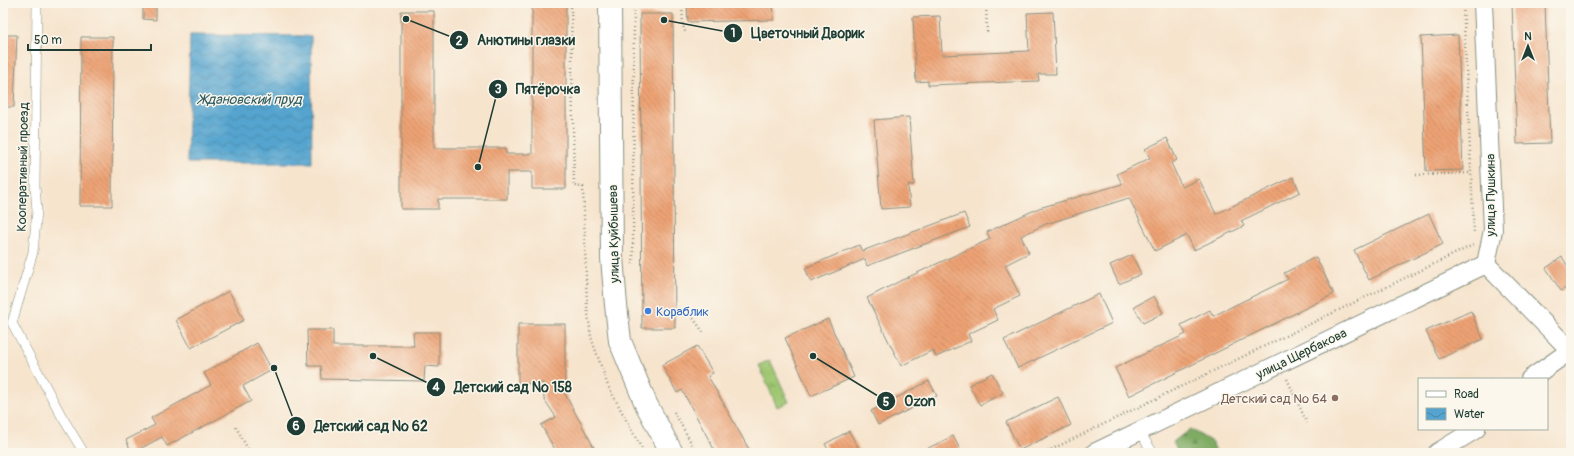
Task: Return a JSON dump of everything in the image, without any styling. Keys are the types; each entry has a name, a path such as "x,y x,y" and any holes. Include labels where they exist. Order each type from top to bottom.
{"street":[{"name":"улица Куйбышева","path":"610,3 612,258 620,341 646,404 672,453"},
{"name":"улица Пушкина","path":"1483,3 1493,230 1486,264"},
{"path":"1486,264 1571,350 1531,378"},
{"name":"улица Щербакова","path":"1094,453 1486,264"},
{"path":"1437,453 1474,430"}],"lane":[{"name":"Кооперативный проезд","path":"37,3 35,186 37,210 33,252 12,323 61,415 84,453"},
{"path":"1139,431 1152,453"}],"path":[{"path":"571,3 574,186 583,187 587,306 591,337 608,386 644,453"},
{"path":"633,271 634,3"},
{"path":"682,3 683,26 686,34"},
{"path":"986,3 988,34"},
{"path":"1463,3 1474,236"},
{"path":"1416,175 1471,173"},
{"path":"1044,453 1474,244"},
{"path":"691,315 703,332"},
{"path":"1270,342 1307,422"},
{"path":"671,408 697,453"},
{"path":"236,427 250,453"}],"green space":[{"path":"770,360 789,402 777,407 759,365"},
{"path":"1190,429 1212,442 1217,453 1178,453 1173,442"}],"water":[{"name":"Ждановский пруд","path":"190,35 311,36 312,163 187,163"}],"building":[{"path":"143,3 156,3 156,20 143,19"},
{"path":"532,3 566,3 566,189 532,189 532,172 507,172 507,199 438,199 438,209 401,209 401,11 434,11 434,148 506,148 506,154 532,154"},
{"path":"687,3 773,3 774,20 688,22"},
{"path":"1512,3 1545,3 1550,143 1517,144"},
{"path":"1053,12 1056,74 1038,74 1039,81 928,85 928,81 916,82 913,17 940,16 942,55 1029,51 1027,13"},
{"path":"640,14 673,14 675,328 642,328"},
{"path":"3,35 17,35 14,107 3,107"},
{"path":"1458,35 1463,170 1426,171 1421,37"},
{"path":"81,37 113,37 112,206 80,206"},
{"path":"909,117 914,185 908,185 910,207 881,209 874,120"},
{"path":"1167,138 1177,160 1171,163 1182,187 1199,179 1216,214 1293,177 1300,192 1241,221 1244,226 1194,250 1187,235 1155,251 1129,198 1046,224 1021,236 1029,253 1005,265 1020,296 993,309 998,320 968,334 971,341 936,357 933,350 901,366 867,298 990,239 987,232 1039,208 1122,184 1117,174 1150,158 1145,149"},
{"path":"964,213 970,227 867,266 865,259 811,282 805,268 859,245 862,251"},
{"path":"1429,214 1443,244 1369,280 1354,250"},
{"path":"1132,255 1141,274 1119,284 1110,265"},
{"path":"1316,257 1334,294 1129,396 1115,368 1186,334 1181,325 1210,310 1213,316 1288,279 1284,273"},
{"path":"1562,257 1571,271 1571,285 1561,291 1546,268"},
{"path":"229,291 244,320 191,348 176,320"},
{"path":"1099,294 1112,323 1018,368 1004,340"},
{"path":"1154,296 1163,313 1143,323 1134,307"},
{"path":"1471,311 1483,339 1439,359 1426,331"},
{"path":"828,319 854,377 811,396 785,338"},
{"path":"518,324 565,324 565,394 597,453 557,453 541,425 556,417 544,399 543,383 518,384"},
{"path":"307,330 333,330 333,346 414,346 413,332 439,332 439,367 425,366 424,381 322,379 321,366 308,366"},
{"path":"257,343 272,370 243,386 251,401 167,446 162,437 132,453 126,440 155,425 151,418 211,385 204,373"},
{"path":"697,346 713,373 708,376 751,453 716,453 682,390 677,393 662,365"},
{"path":"992,373 1003,393 980,405 969,385"},
{"path":"929,381 937,396 878,425 871,411"},
{"path":"1058,397 1071,425 1020,450 1006,422"},
{"path":"849,431 861,453 830,453 825,444"},
{"path":"953,436 962,453 918,453"}],"place":[{"name":"Анютины глазки","path":"406,19"},
{"name":"Цветочный Дворик","path":"664,20"},
{"name":"Пятёрочка","path":"478,167"},
{"name":"Кораблик","path":"648,311"},
{"name":"Детский сад № 158","path":"373,356"},
{"name":"Ozon","path":"813,356"},
{"name":"Детский сад № 62","path":"274,368"},
{"name":"Детский сад № 64","path":"1335,398"}]}
